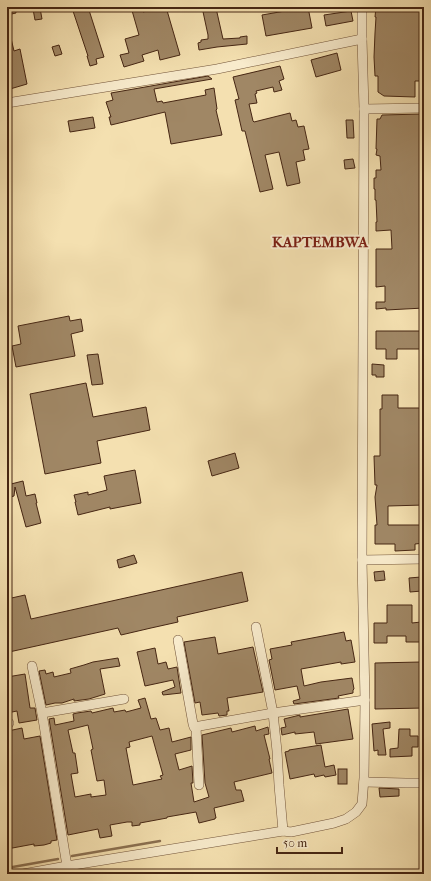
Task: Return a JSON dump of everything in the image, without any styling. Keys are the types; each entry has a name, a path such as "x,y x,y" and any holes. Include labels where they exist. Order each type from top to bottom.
{"street":[{"path":"23,874 282,831 291,832 346,819 356,812 362,804 364,782 365,700 362,560 364,109 362,7"},
{"path":"7,103 217,68 362,39"},
{"path":"364,109 424,108"},
{"path":"362,560 424,559"},
{"path":"256,627 273,713 278,751 278,779 282,831"},
{"path":"178,640 192,724 196,727 200,785"},
{"path":"32,666 42,713 66,866"},
{"path":"42,713 124,699"},
{"path":"196,727 273,713 365,700"},
{"path":"364,782 424,783"}],"building":[{"path":"7,7 15,7 16,13 7,15"},
{"path":"88,7 104,57 96,59 97,64 90,66 72,8"},
{"path":"131,7 141,7 143,12 166,7 180,55 160,60 158,50 142,55 144,61 124,67 120,55 129,53 125,39 139,35"},
{"path":"202,7 211,7 212,9 216,8 223,39 247,36 247,44 199,50 198,43 201,42 201,40 208,39"},
{"path":"308,7 312,28 266,36 262,15"},
{"path":"376,7 424,7 424,81 415,81 415,97 384,96 378,92 378,76 375,76 374,57"},
{"path":"40,8 42,19 35,20 33,9"},
{"path":"351,11 353,21 326,26 324,15"},
{"path":"10,34 14,51 20,49 27,84 10,89 7,88 7,35"},
{"path":"59,45 62,54 55,56 52,47"},
{"path":"337,53 341,70 316,77 311,60"},
{"path":"280,66 284,79 279,81 282,90 274,92 273,87 256,91 257,93 255,94 257,103 249,104 253,121 290,113 292,121 296,120 298,127 304,126 309,149 303,150 305,160 296,162 300,183 287,186 279,152 265,155 273,189 260,192 245,131 242,131 235,100 239,99 233,77"},
{"path":"208,76 212,79 154,89 157,102 162,101 163,103 206,95 205,90 214,88 216,110 222,135 171,144 165,112 111,125 109,117 111,117 106,102 113,100 111,93"},
{"path":"423,114 424,193 422,221 424,221 424,308 386,310 386,308 376,309 376,302 385,302 385,286 376,287 376,249 392,249 391,230 376,231 377,222 374,178 376,178 376,170 381,170 380,156 376,155 377,119 380,119 382,115"},
{"path":"93,117 95,128 70,132 68,121"},
{"path":"346,120 353,120 354,138 347,138"},
{"path":"353,159 355,168 345,169 344,160"},
{"path":"69,316 70,321 81,319 83,331 71,334 75,356 16,367 12,346 21,344 18,326"},
{"path":"376,331 424,331 424,349 397,349 397,359 386,359 386,349 376,349"},
{"path":"98,354 103,384 92,385 87,355"},
{"path":"372,364 384,365 384,377 376,377 376,375 372,375"},
{"path":"86,383 93,417 146,407 150,430 97,441 101,463 45,474 30,394"},
{"path":"382,395 398,395 398,408 421,408 421,427 424,427 424,505 388,506 388,525 424,525 424,543 415,544 415,550 395,551 395,544 375,544 375,525 377,525 375,497 377,485 375,485 374,456 380,456 380,409 382,409"},
{"path":"235,453 239,468 212,476 208,461"},
{"path":"135,470 141,503 110,509 110,507 78,515 74,495 88,492 88,495 107,490 104,476"},
{"path":"23,481 26,496 35,494 41,523 26,527 15,487 14,496 7,498 7,485"},
{"path":"134,555 137,563 119,568 117,560"},
{"path":"384,571 385,580 375,581 374,572"},
{"path":"242,572 248,601 177,617 178,622 121,635 118,628 9,652 7,642 7,599 25,595 31,619"},
{"path":"421,577 422,591 410,592 409,578"},
{"path":"387,605 412,605 412,623 421,622 422,642 406,642 406,636 387,636 387,643 374,643 374,623 387,623"},
{"path":"344,632 346,641 351,640 355,662 341,664 341,662 301,669 304,686 352,678 354,689 353,693 338,696 339,698 294,704 293,701 300,699 297,686 275,690 269,660 272,659 270,649 292,645 291,642"},
{"path":"215,637 218,654 253,647 263,692 227,698 229,711 227,711 227,715 219,716 218,713 202,715 200,702 195,703 184,642"},
{"path":"155,648 158,664 166,662 168,669 177,667 181,693 163,695 162,692 175,687 173,680 145,686 137,652"},
{"path":"118,658 120,666 100,669 105,694 89,699 74,701 74,699 62,703 46,705 39,671 45,670 46,674 53,672 54,677 71,673 70,669 93,662"},
{"path":"421,662 424,708 375,709 375,663"},
{"path":"25,674 30,708 35,708 37,720 19,723 17,711 7,713 7,677"},
{"path":"145,698 151,719 156,718 160,730 169,728 172,742 191,737 191,750 175,754 179,770 192,766 193,783 191,783 194,802 209,797 205,783 202,735 231,728 232,732 255,726 256,731 268,727 269,734 264,735 272,773 234,782 236,790 241,790 244,801 214,808 215,819 199,823 196,812 140,823 140,825 132,826 132,822 127,822 110,825 112,836 100,838 98,829 68,835 49,719 54,718 55,725 74,721 73,714 77,713 91,711 92,713 113,708 114,712 125,710 126,712 141,708 138,700","holes":["88,725 97,781 104,780 106,795 91,797 91,794 75,797 71,774 78,773 75,753 73,753 68,730","152,736 163,775 160,776 162,779 133,785 126,748 130,747 129,742"]},
{"path":"348,709 353,739 316,744 314,732 295,734 295,732 282,735 281,728 286,727 284,719 300,715 300,717"},
{"path":"390,722 390,728 383,729 386,755 378,755 378,750 374,751 372,724"},
{"path":"22,728 24,739 40,736 57,840 51,841 51,843 44,845 34,846 34,844 7,849 7,742 10,741 8,731"},
{"path":"399,729 410,729 410,736 418,736 418,747 412,747 412,756 390,757 390,749 398,748"},
{"path":"321,745 325,767 334,765 336,775 315,777 314,774 290,779 285,752"},
{"path":"338,769 347,769 347,784 338,784"},
{"path":"379,788 399,789 399,796 380,797"}],"waterway":[{"path":"72,856 160,841"},
{"path":"7,868 58,859"}],"district":[{"name":"KAPTEMBWA","path":"320,242"}]}
